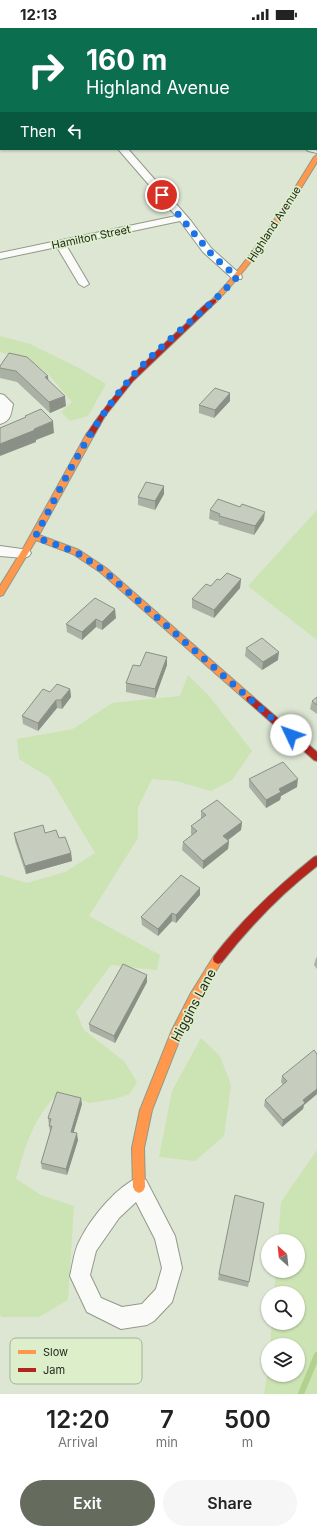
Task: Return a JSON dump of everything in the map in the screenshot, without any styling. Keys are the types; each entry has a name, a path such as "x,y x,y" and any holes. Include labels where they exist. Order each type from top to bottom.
{"street":[{"path":"124,150 213,256 237,277"},
{"name":"Highland Avenue","path":"0,593 35,537 86,442 109,405 137,370 218,297 237,277 276,224 317,157"},
{"name":"Hamilton Street","path":"0,256 181,218"},
{"path":"60,244 84,284"},
{"path":"0,398 7,404 5,417 0,420"},
{"path":"35,537 76,552 103,570 317,758"},
{"path":"0,551 24,553"},
{"name":"Higgins Lane","path":"140,1187 112,1212 87,1247 80,1276 94,1305 121,1318 147,1314 165,1295 172,1268 165,1236 140,1187 137,1165 138,1142 142,1122 162,1066 185,1016 210,971 238,933 270,899 317,860"}],"green space":[{"path":"0,336 30,344 81,369 106,384 88,416 70,421 61,412 72,402 51,377 43,370 26,360 0,352"},
{"path":"317,510 317,640 248,586"},
{"path":"188,675 209,696 252,751 232,780 211,791 176,781 152,779 138,807 138,838 89,916 160,955 157,970 111,965 76,1012 84,1030 124,1061 137,1082 130,1094 114,1099 90,1103 58,1093 49,1103 36,1123 23,1155 16,1179 41,1195 74,1206 68,1300 39,1317 2,1317 0,1315 0,875 27,883 65,872 95,853 50,778 19,759 17,739 73,729 112,703 180,696"},
{"path":"201,1038 220,1056 231,1085 224,1136 195,1161 159,1157 172,1091"},
{"path":"317,1150 317,1394 264,1394 266,1382 305,1382 305,1338 271,1338 271,1330 305,1330 305,1286 275,1286 275,1278 305,1278 305,1234 279,1234 281,1202"}],"building":[{"path":"9,353 27,357 48,376 45,377 65,396 49,402 16,371 0,368"},
{"path":"215,388 230,393 215,410 199,405"},
{"path":"41,409 53,421 0,444 0,428"},
{"path":"146,482 164,486 155,501 138,497"},
{"path":"218,499 240,507 242,504 265,512 255,526 219,516 220,514 210,510"},
{"path":"227,573 241,579 214,610 192,599 206,584 211,586 217,579 220,580"},
{"path":"95,598 115,609 102,622 96,619 82,632 66,624"},
{"path":"262,638 279,652 263,662 246,648"},
{"path":"146,652 167,657 155,689 126,683 133,665 140,666"},
{"path":"57,684 70,689 61,700 56,700 38,723 22,716 43,689 50,692"},
{"path":"317,697 317,705 312,701"},
{"path":"283,762 298,779 279,789 281,792 266,800 249,779"},
{"path":"217,800 242,822 223,836 229,841 203,861 183,842 197,831 191,826 206,815 201,811"},
{"path":"43,825 45,833 56,830 59,838 65,837 71,853 25,866 14,833"},
{"path":"181,875 200,888 176,915 172,913 158,929 141,917"},
{"path":"123,964 147,975 114,1036 89,1024"},
{"path":"314,1050 317,1054 317,1089 303,1100 305,1103 283,1120 265,1100 287,1081 282,1076"},
{"path":"57,1092 81,1098 71,1132 77,1133 66,1169 41,1163 52,1126 49,1126 51,1119 48,1118"},
{"path":"235,1195 264,1203 249,1282 219,1274"}],"waterway":[{"path":"301,1394 317,1355"}],"traffic: slow":[{"path":"214,301 230,285 257,251 317,157"},
{"path":"0,593 28,548 90,435"},
{"path":"35,537 76,552 103,570 250,699"},
{"path":"139,1187 138,1148 146,1110 176,1034 195,996 218,959"}],"traffic: jam":[{"path":"90,435 102,415 131,380 214,301"},
{"path":"250,699 317,757"},
{"path":"218,959 264,906 317,860"}],"route":[{"path":"162,195 207,250 237,277 218,297 137,370 109,405 89,436 35,537 76,552 91,560 151,610 291,735"}]}
